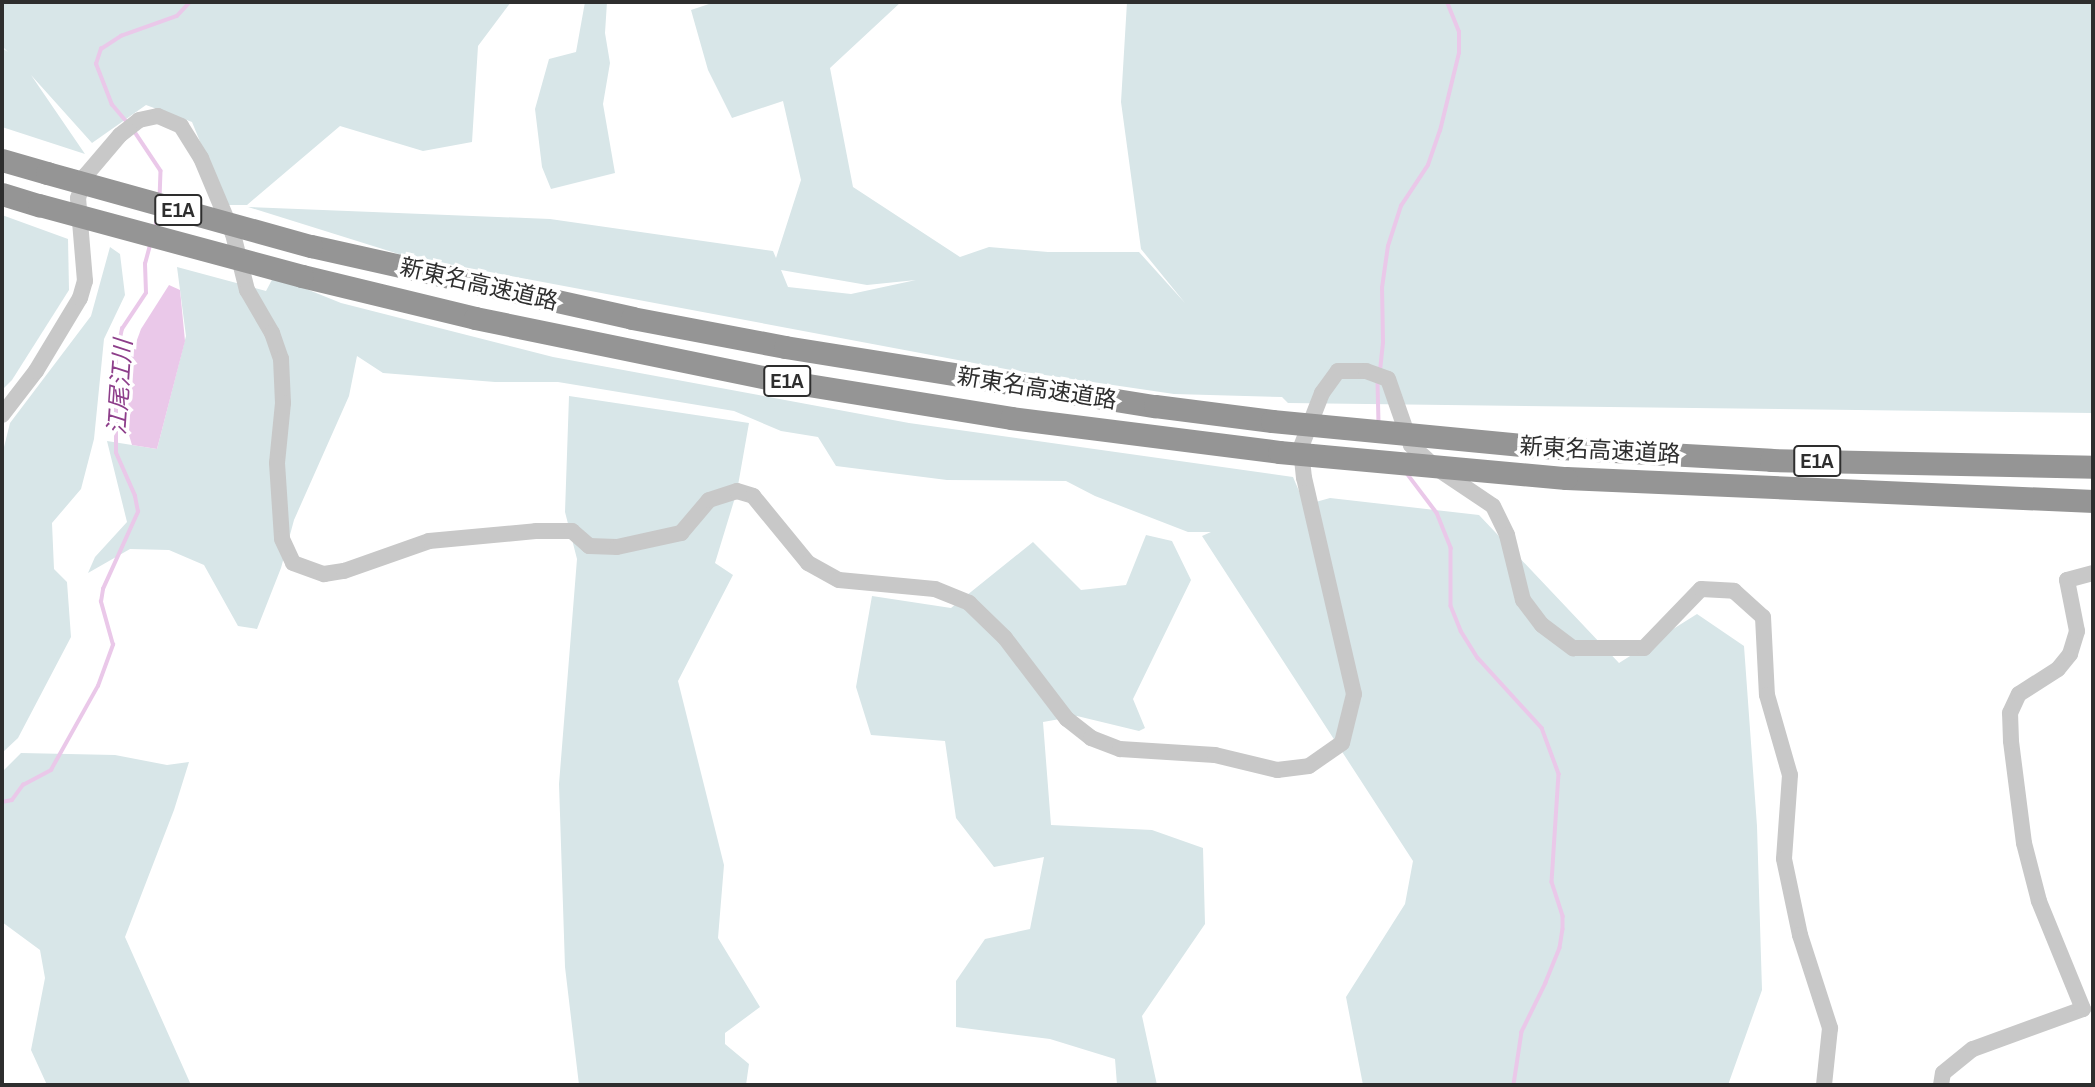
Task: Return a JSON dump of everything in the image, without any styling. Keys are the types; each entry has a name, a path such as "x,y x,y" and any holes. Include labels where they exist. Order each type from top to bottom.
{"highway":[{"name":"新東名高速道路","path":"2,160 311,246 632,318 1025,387 1272,421 1542,447 1771,460 2093,467"},
{"name":"新東名高速道路","path":"2,194 302,276 475,318 771,379 1012,418 1279,452 1566,478 2093,500"}],"street":[{"path":"2,415 36,371 80,298 85,281 78,198 86,175 120,135 139,120 159,116 181,126 201,158 233,234 247,290 272,333 281,359 283,403 276,463 282,539 293,563 324,574 344,572 429,541 536,531 572,531 589,546 617,547 681,533 709,500 737,491 753,496 808,563 839,580 935,589 969,603 1005,638 1067,719 1091,738 1120,749 1215,755 1277,770 1309,766 1342,743 1354,694 1304,478 1301,447 1321,393 1338,371 1366,371 1388,379 1411,445 1438,469 1493,506 1507,535 1523,600 1542,625 1573,648 1644,648 1701,589 1734,591 1763,617 1767,695 1790,775 1784,859 1800,935 1830,1028 1824,1085"},
{"path":"1941,1085 1943,1073 1973,1049 2083,1009 2039,901 2024,843 2010,713 2019,694 2058,669 2070,654 2077,631 2067,580 2093,573"}],"shaded area":[{"path":"2,2 511,2 478,46 472,142 423,151 340,126 247,205 226,205 192,122 146,105 92,143 31,75 85,154 2,127 2,48 8,52 2,46"},
{"path":"585,2 607,2 605,33 610,63 603,104 615,173 551,189 542,167 535,109 549,59 576,52"},
{"path":"715,2 901,2 830,68 853,187 960,257 989,247 1048,252 1139,252 1185,303 1141,249 1121,102 1127,2 2093,2 2093,413 1288,403 1282,397 1174,394 1011,370 405,256 248,207 550,219 773,251 776,258 801,180 783,101 732,118 708,70 691,10","holes":["781,270 867,285 916,280 851,294 788,287"]},
{"path":"2,215 68,239 69,290 12,380 2,390"},
{"path":"110,247 120,254 125,295 104,339 94,439 81,489 52,523 54,569 67,582 71,637 18,738 2,753 2,455 10,423 91,316"},
{"path":"177,267 266,291 274,276 341,303 553,357 909,423 1293,477 1305,505 1330,498 1479,515 1619,663 1697,614 1744,646 1757,826 1762,990 1728,1085 1363,1085 1346,997 1405,904 1413,861 1202,536 1211,532 1188,532 1095,496 1066,481 947,480 836,466 818,437 781,431 734,411 558,382 495,382 383,373 357,356 349,396 294,520 281,568 257,629 238,626 204,565 169,550 130,549 88,573 95,557 127,522 107,441 157,449 186,336"},
{"path":"169,285 180,290 185,341 157,449 132,445 125,422 130,359 141,329"},
{"path":"569,396 749,423 737,491 715,563 733,575 678,681 724,865 718,938 760,1007 725,1033 725,1044 749,1064 746,1085 579,1085 565,967 559,784 577,559 565,512"},
{"path":"1146,535 1172,541 1191,580 1133,699 1145,728 1139,731 1077,716 1043,722 1051,825 1152,830 1203,848 1205,924 1142,1016 1157,1085 1117,1085 1115,1059 1050,1039 956,1027 956,981 985,939 1030,929 1044,857 994,867 956,818 945,741 871,735 856,687 872,596 951,608 1033,542 1081,590 1126,585"},
{"path":"21,753 115,755 167,765 189,762 174,810 125,937 191,1085 47,1085 31,1050 45,978 40,950 2,922 2,772"}],"waterway":[{"name":"江尾江川","path":"128,124 112,105 96,64 101,49 121,36 177,16 190,2"},
{"path":"1380,371 1383,343 1382,288 1388,246 1401,206 1428,165 1440,131 1459,53 1459,32 1447,2"},
{"name":"江尾江川","path":"133,129 161,171 160,197"},
{"name":"江尾江川","path":"155,228 159,212"},
{"name":"江尾江川","path":"2,802 12,800 23,785 51,770 98,686 113,645 101,602 103,589 138,512 135,496 116,453 116,357 122,329 146,293 145,264 151,242"},
{"path":"1378,382 1379,423"},
{"path":"1406,472 1437,513 1451,548 1451,606 1461,631 1478,658 1542,728 1559,774 1552,882 1563,916 1563,929 1560,948 1522,1032 1514,1085"}]}
